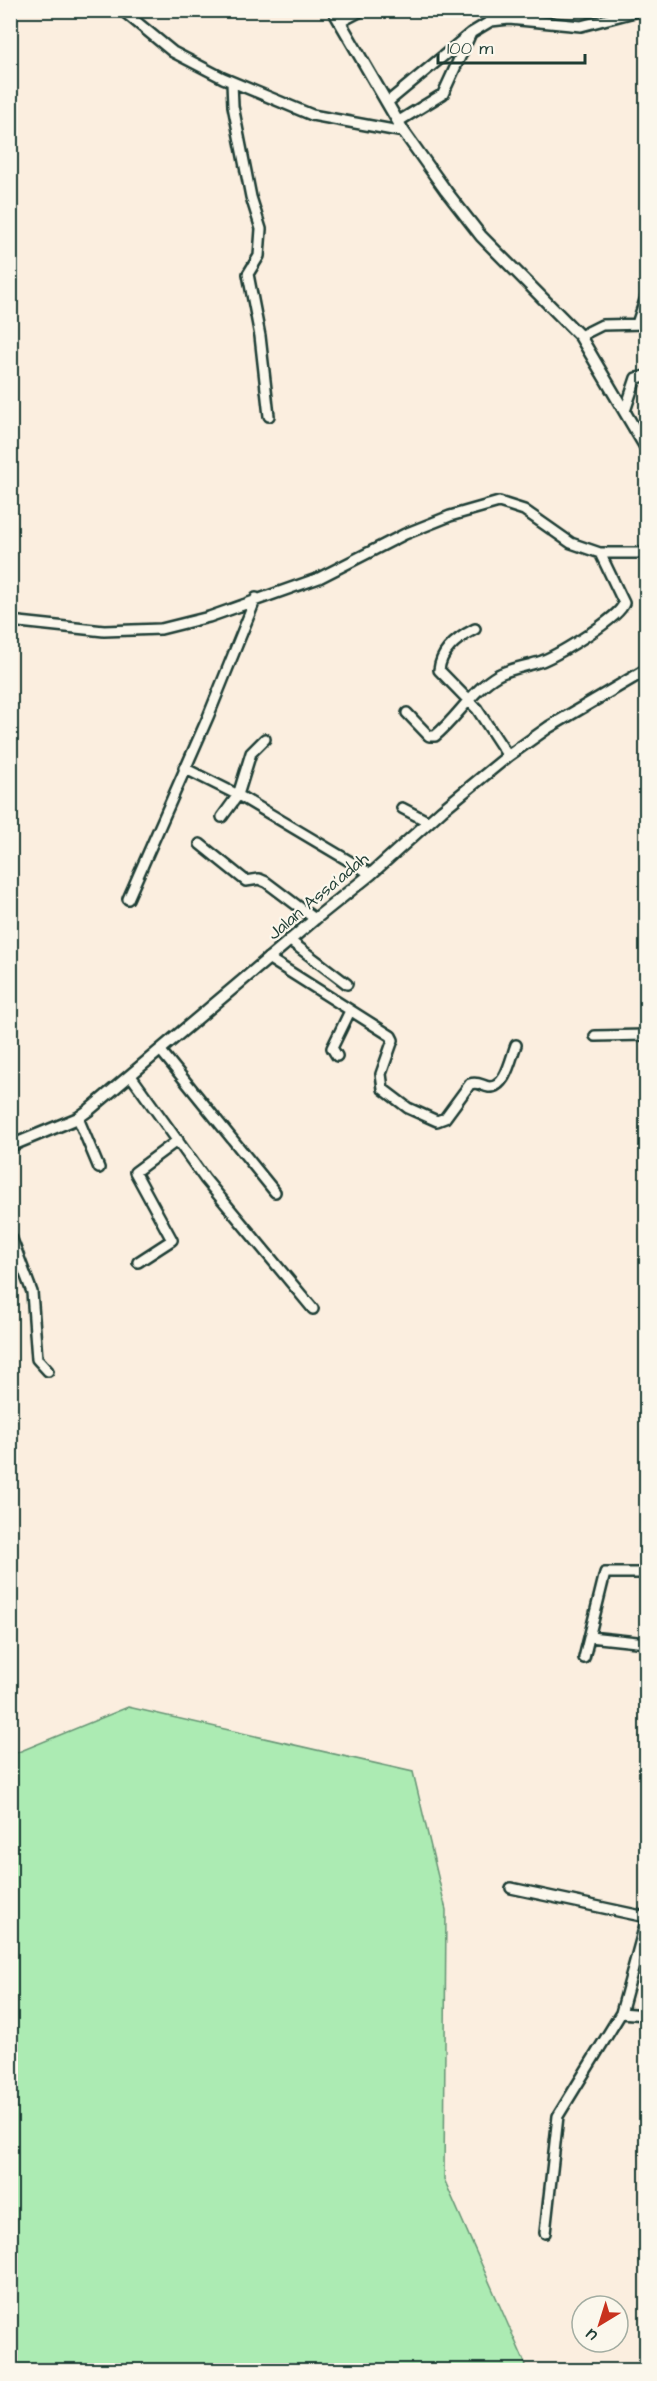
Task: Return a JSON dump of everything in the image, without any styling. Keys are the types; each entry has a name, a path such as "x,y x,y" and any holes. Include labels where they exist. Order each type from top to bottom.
{"street":[{"path":"122,10 173,52 232,82 312,115 404,132"},
{"path":"333,10 389,101 404,132 481,236 580,336 646,446"},
{"path":"340,22 363,10"},
{"path":"389,101 471,33 491,21 509,19 581,26 642,10"},
{"path":"399,121 443,94 469,44 471,33"},
{"path":"232,82 235,118 251,196 261,230 259,256 248,274 260,336 269,416"},
{"path":"580,336 602,325 642,324 646,297"},
{"path":"625,411 636,378 646,376"},
{"path":"10,621 104,631 161,629 208,617 256,598 319,578 405,534 450,516 499,502 524,510 571,543 600,553 646,553"},
{"path":"407,713 429,736 435,736 469,700 499,674 562,652 622,608 624,603 600,553"},
{"path":"128,899 208,717 256,598"},
{"path":"475,629 460,637 448,648 439,670 469,700 495,731 508,756"},
{"name":"Jalan Assa'adah","path":"10,1146 78,1118 161,1051 508,756 549,727 646,670"},
{"path":"222,817 238,795 251,753 265,739"},
{"path":"184,768 238,795 371,874"},
{"path":"402,808 429,822"},
{"path":"200,844 246,881 260,879 266,882 315,919"},
{"path":"289,940 347,984"},
{"path":"268,958 383,1030 393,1041 381,1074 383,1089 408,1108 437,1121 445,1118 470,1084 475,1082 490,1087 497,1084 504,1077 516,1045"},
{"path":"337,1056 332,1048 350,1011"},
{"path":"595,1036 646,1035"},
{"path":"161,1051 275,1192"},
{"path":"131,1076 205,1179 313,1309"},
{"path":"78,1118 99,1168"},
{"path":"138,1262 172,1240 135,1172 178,1140"},
{"path":"10,1234 32,1292 37,1359 48,1371"},
{"path":"584,1658 605,1573 646,1572"},
{"path":"590,1637 646,1642"},
{"path":"511,1888 646,1919 621,2013 558,2116 545,2233"},
{"path":"621,2013 646,2015"}],"green space":[{"path":"128,1707 413,1772 446,1910 444,2179 528,2370 11,2370 11,1755"}]}
